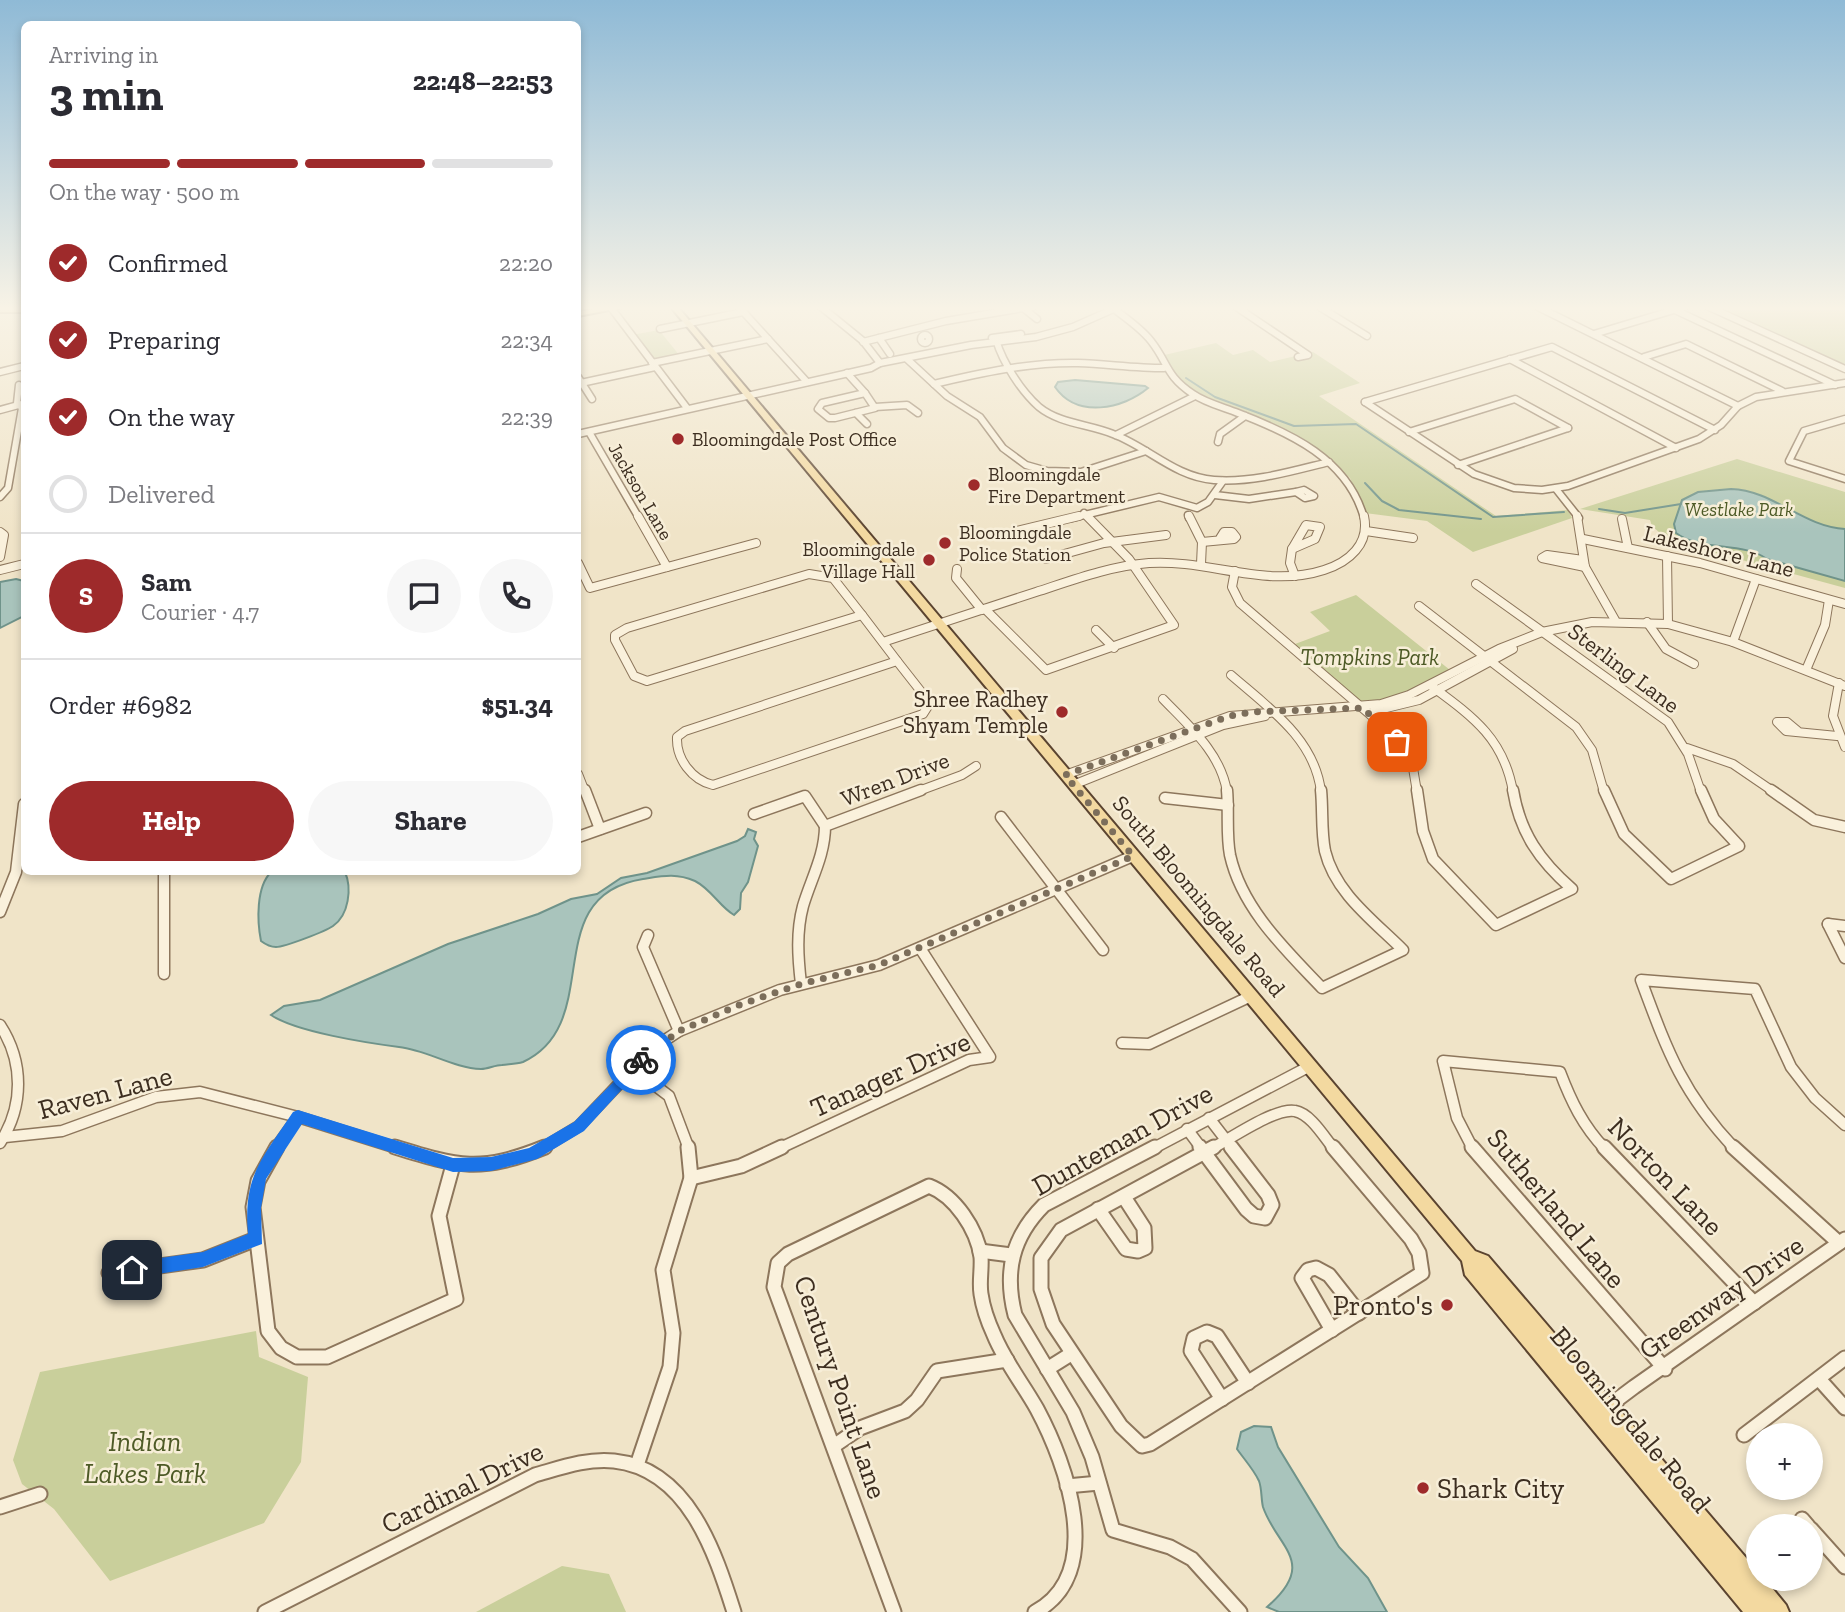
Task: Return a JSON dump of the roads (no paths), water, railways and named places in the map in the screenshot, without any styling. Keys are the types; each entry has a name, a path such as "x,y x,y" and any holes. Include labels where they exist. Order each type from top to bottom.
{"main road":[{"name":"South Bloomingdale Road","path":"736,381 1470,1258 1482,1262 1607,1421"},
{"name":"Bloomingdale Road","path":"1607,1421 1756,1612"},
{"name":"Bloomingdale Road","path":"1607,1421 1779,1612"}],"street":[{"path":"666,381 687,408"},
{"path":"581,433 810,381"},
{"path":"855,381 881,410"},
{"path":"931,381 980,417 1013,457 1045,471 1088,471 1146,451"},
{"path":"934,384 948,381"},
{"path":"1017,381 1026,397 1044,412 1079,426 1116,435 1187,475 1223,481 1329,462"},
{"path":"883,642 1132,564 1201,564 1235,571 1295,576 1323,570 1347,559 1362,543 1366,531 1357,498 1329,462 1293,437 1195,396 1174,381"},
{"path":"1435,381 1365,402 1458,465 1498,484 1529,489 1556,489 1676,447 1715,430 1738,405 1756,397 1845,383"},
{"path":"1552,381 1676,447"},
{"path":"1619,381 1715,430"},
{"path":"1691,381 1738,405"},
{"path":"1762,381 1784,392"},
{"path":"1828,381 1836,385"},
{"path":"581,383 592,399"},
{"path":"19,385 17,403 21,404"},
{"path":"866,393 818,406 829,418 907,405 918,413"},
{"path":"1116,435 1195,396"},
{"path":"1409,432 1515,399 1568,428 1458,465"},
{"path":"0,410 21,405"},
{"path":"856,413 867,425"},
{"path":"0,496 8,488 21,415"},
{"path":"1218,442 1220,434 1245,416"},
{"path":"1844,477 1788,461 1804,431 1845,419"},
{"name":"Jackson Lane","path":"589,432 667,567"},
{"path":"1041,478 1045,471"},
{"path":"1017,531 1159,497 1197,508 1215,495 1223,481"},
{"path":"1556,489 1579,518 1584,564 1615,620"},
{"path":"1215,495 1241,501 1295,492"},
{"path":"957,569 956,578 1045,671 1176,626 1132,564 1084,513"},
{"path":"1188,515 1202,542 1201,564"},
{"path":"1622,519 1628,548"},
{"path":"1291,550 1304,547 1318,535 1321,529 1318,525 1306,525 1291,550 1290,565 1295,576"},
{"path":"1366,531 1413,538"},
{"path":"0,532 4,535 0,557"},
{"path":"1046,559 1112,541 1166,535"},
{"name":"Lakeshore Lane","path":"1583,538 1667,556 1845,604"},
{"path":"1202,542 1219,540"},
{"path":"581,569 590,588 756,542"},
{"path":"1547,555 1584,564 1547,561 1542,558 1547,555"},
{"path":"1667,556 1668,624"},
{"path":"0,570 21,565"},
{"path":"1235,571 1231,587 1240,603 1388,730 1410,761 1416,779 1426,843 1433,859 1448,879 1496,925 1572,889 1538,858 1527,842 1518,818 1507,766 1497,744 1480,725 1433,687"},
{"path":"862,615 647,681 634,676 615,640 615,635 627,628 809,575 832,578 862,615 930,703 923,714 713,785 694,778 676,744 677,737 685,731 897,661"},
{"path":"1733,642 1756,579"},
{"name":"Sterling Lane","path":"1476,584 1653,709 1674,729 1687,748 1716,827 1739,846 1671,880 1636,849 1619,827 1608,800 1595,753 1582,732 1562,713 1489,658"},
{"path":"1806,670 1822,633 1829,600"},
{"path":"1419,606 1489,658"},
{"path":"1069,780 1194,732 1272,713 1402,706 1433,687 1542,632 1570,625 1615,620 1668,624 1733,642 1842,684 1832,705 1838,736 1845,747"},
{"path":"1647,622 1664,649 1680,660 1693,664"},
{"path":"1096,629 1114,648"},
{"path":"1163,699 1194,732 1220,766 1228,805 1228,844 1243,890 1268,928 1322,988 1404,950 1346,890 1332,870 1323,838 1318,770 1302,742 1231,675"},
{"path":"1799,732 1838,736"},
{"path":"1687,748 1733,764 1814,820 1845,827"},
{"name":"Wren Drive","path":"825,826 962,775 976,766"},
{"path":"581,782 600,829"},
{"name":"Wren Drive","path":"754,814 804,796 825,826 826,846 799,927 797,950 801,984"},
{"path":"1165,797 1228,805"},
{"path":"581,836 646,813"},
{"path":"1000,817 1103,950"},
{"path":"0,912 16,872 21,830"},
{"name":"Raven Lane","path":"3,1140 62,1131 141,1102 188,1092 217,1094 453,1165 491,1164 513,1160 555,1143 595,1112 632,1068 653,1048 679,1031 801,984 858,972 1133,856"},
{"path":"164,875 164,974"},
{"path":"1845,926 1828,924 1845,958"},
{"path":"648,934 643,947 679,1031"},
{"name":"Tanager Drive","path":"691,1178 741,1166 969,1060 990,1057 920,948"},
{"path":"1842,1241 1730,1140 1695,1103 1676,1072 1641,980 1755,989 1791,1068 1815,1098 1845,1125"},
{"path":"1122,1043 1150,1044 1251,996"},
{"path":"0,1025 11,1040 18,1071 16,1108 3,1140"},
{"name":"Sutherland Lane","path":"1560,1072 1443,1061 1457,1118 1477,1156 1665,1369"},
{"name":"Dunteman Drive","path":"1240,1612 1192,1559 1170,1547 1113,1530 1100,1483 1078,1424 1015,1315 1009,1285 1011,1255 1026,1224 1044,1205 1310,1066"},
{"path":"632,1068 662,1088 670,1098 690,1149 691,1178 663,1272 673,1335 669,1371 637,1465"},
{"name":"Norton Lane","path":"1560,1072 1572,1104 1591,1134 1754,1303"},
{"path":"1281,1111 1297,1111 1310,1120 1412,1239 1419,1253 1422,1273 1248,1383 1142,1446 1125,1432 1087,1371 1071,1354 1053,1324 1041,1289 1041,1258 1061,1230 1226,1140 1281,1111"},
{"path":"298,1117 258,1176 253,1208 268,1331 275,1344 298,1358 318,1359 338,1354 456,1299 439,1216 453,1165"},
{"path":"1187,1129 1246,1209 1254,1216 1265,1218 1272,1205 1268,1195 1209,1118"},
{"name":"Century Point Lane","path":"894,1612 835,1446 774,1287 778,1263 799,1248 929,1186 942,1188 950,1197 980,1251 980,1290 987,1317 1055,1448 1067,1486 1075,1557 1069,1578 1057,1598 1035,1612"},
{"path":"1098,1209 1126,1249 1138,1251 1145,1248 1149,1239 1146,1231 1124,1197"},
{"path":"109,1273 203,1260 256,1239"},
{"name":"Greenway Drive","path":"1607,1421 1618,1399 1665,1369 1842,1241"},
{"path":"980,1251 1011,1255"},
{"path":"1332,1330 1305,1288 1302,1278 1308,1269 1317,1268 1329,1275 1359,1313"},
{"path":"1222,1399 1191,1351 1194,1338 1207,1332 1217,1336 1248,1383"},
{"path":"1047,1369 1071,1354"},
{"path":"1744,1435 1845,1358"},
{"path":"835,1446 860,1428 905,1411 917,1400 937,1371 1007,1360"},
{"path":"1819,1379 1845,1408"},
{"name":"Cardinal Drive","path":"265,1612 535,1475 560,1465 588,1460 637,1465 670,1485 696,1516 734,1612"},
{"path":"1067,1486 1100,1483"},
{"path":"0,1507 40,1494"},
{"path":"1823,1543 1845,1567"}],"water":[{"path":"1089,381 1148,388 1126,401 1088,407 1075,404 1064,397 1055,387 1058,382"},
{"path":"1731,489 1761,495 1815,522 1845,529 1845,581 1767,559 1746,550 1697,543 1676,533 1674,524 1682,500 1698,492"},
{"path":"21,580 21,618 0,628 0,582"},
{"path":"748,829 756,832 754,839 758,846 748,882 741,893 740,909 734,915 701,884 675,876 643,879 611,890 591,909 580,934 562,1019 548,1044 523,1062 484,1069 471,1068 409,1049 314,1032 271,1015 284,1006 320,1000 448,944 538,914 571,899 597,894 621,878 647,873 737,841 745,836"},
{"path":"268,875 346,875 346,908 338,921 329,928 296,942 270,946 261,941 258,914 260,895"},
{"path":"1254,1426 1271,1427 1278,1447 1339,1547 1368,1578 1387,1612 1279,1612 1267,1607 1290,1578 1292,1566 1290,1556 1263,1507 1259,1481 1237,1449 1241,1432"}],"waterway":[{"path":"1191,381 1215,397 1294,426 1356,424 1493,517 1564,512"},
{"path":"1365,483 1382,501 1399,510 1481,519"},
{"path":"1599,509 1625,513 1681,504"}],"place":[{"name":"Bloomingdale Post Office","path":"678,439"},
{"name":"Bloomingdale Fire Department","path":"974,485"},
{"name":"Bloomingdale Police Station","path":"945,543"},
{"name":"Bloomingdale Village Hall","path":"929,560"},
{"name":"Shree Radhey Shyam Temple","path":"1062,712"},
{"name":"Pronto's","path":"1447,1305"},
{"name":"Shark City","path":"1423,1488"}],"park label":[{"name":"Westlake Park","path":"1739,509"},
{"name":"Tompkins Park","path":"1370,657"},
{"name":"Indian Lakes Park","path":"145,1457"}]}
